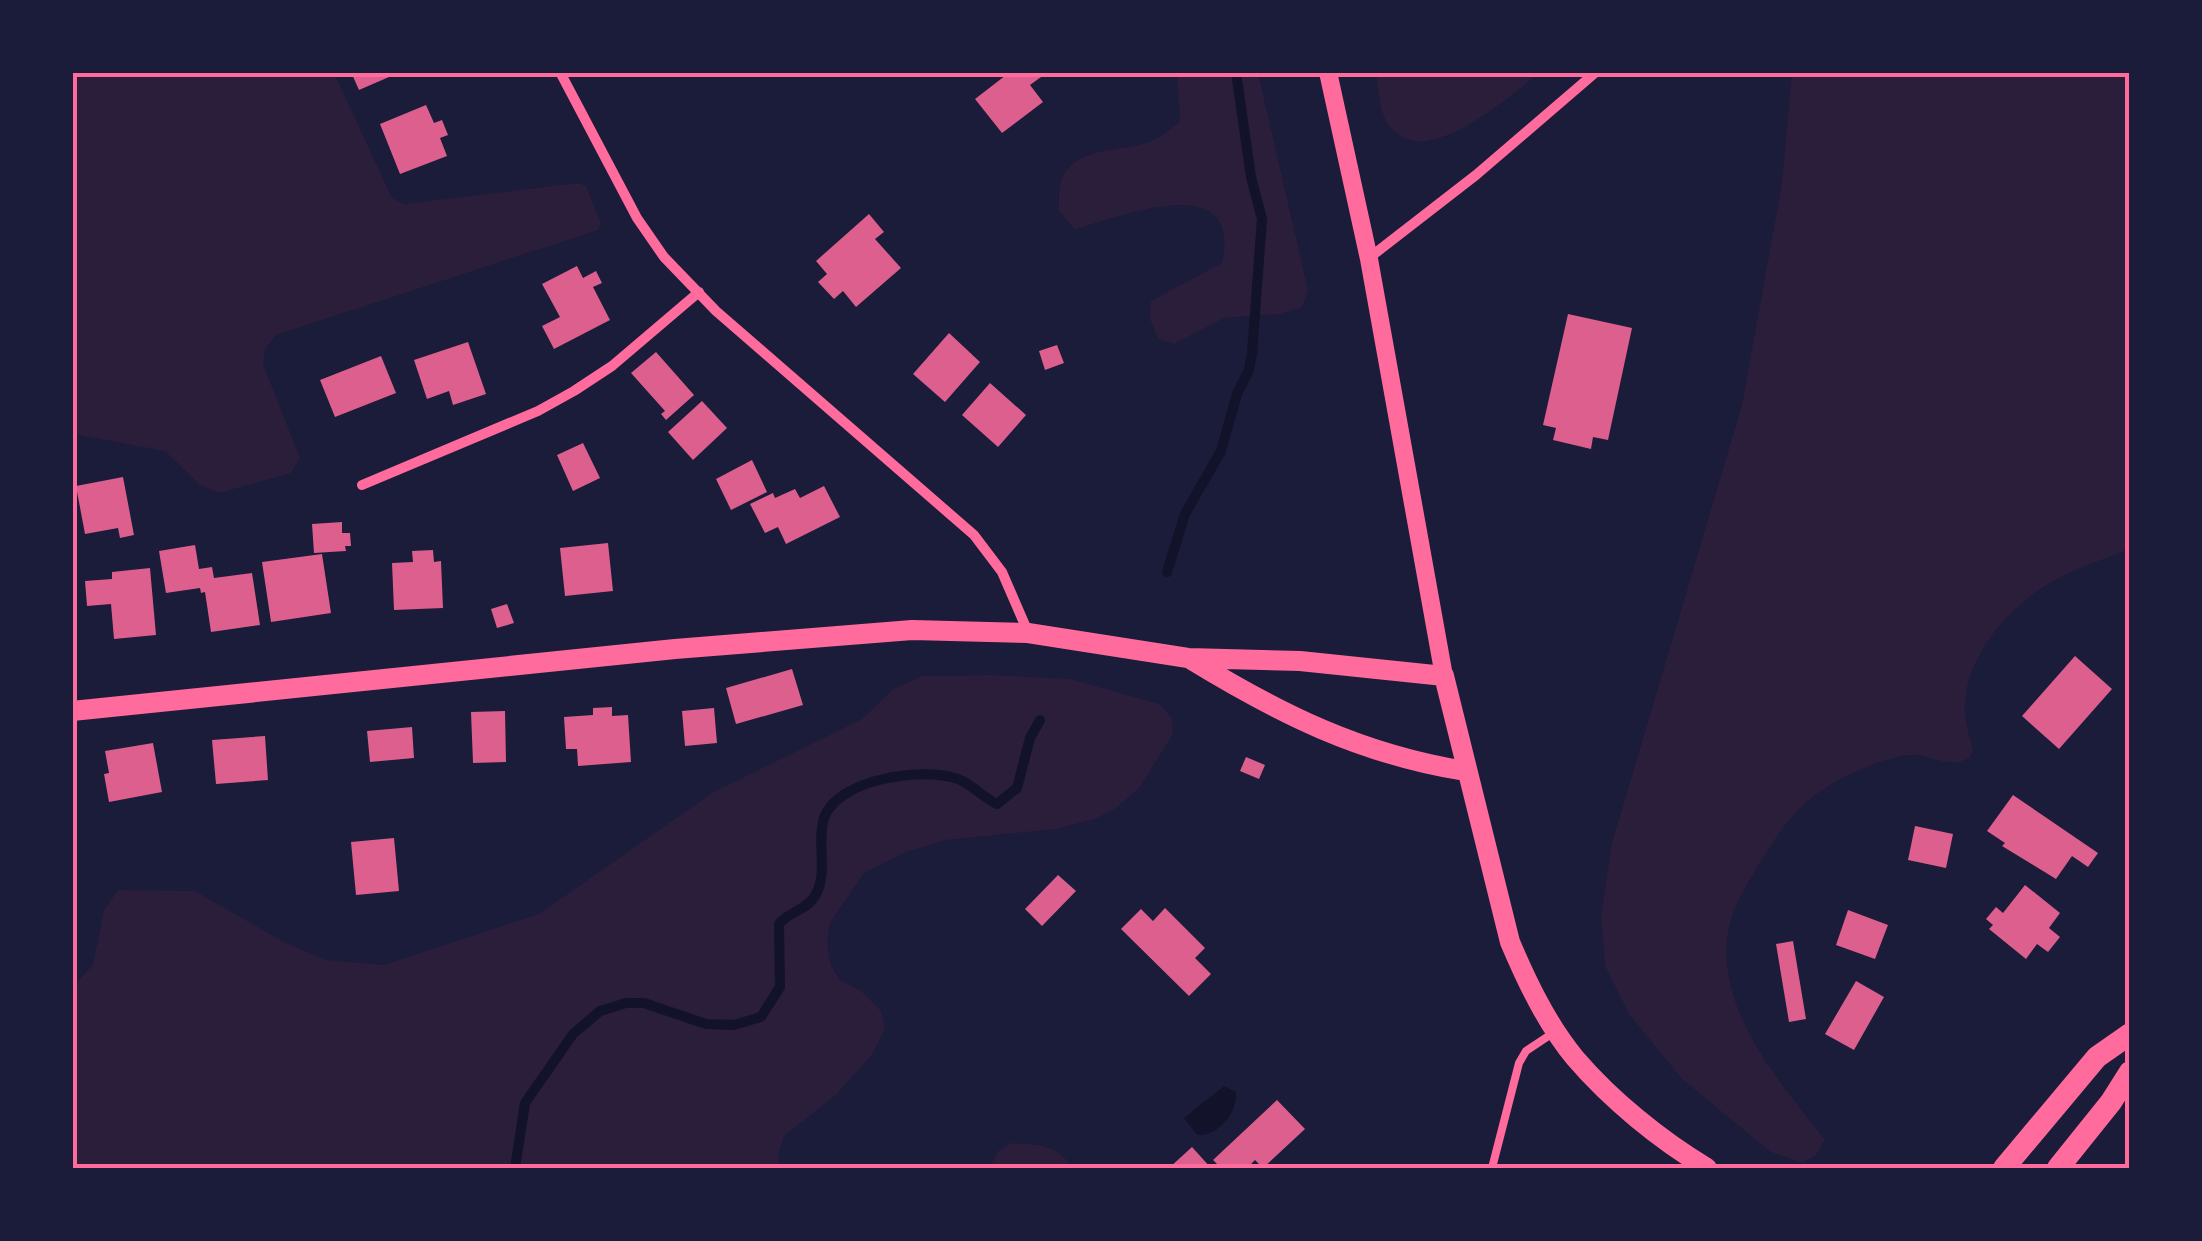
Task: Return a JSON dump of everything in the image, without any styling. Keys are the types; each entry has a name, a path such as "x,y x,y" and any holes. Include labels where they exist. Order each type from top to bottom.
{"main road":[{"path":"72,711 736,643 912,630 1028,633 1188,658 1300,661 1444,676 1510,942 1556,1030 1576,1058 1638,1118 1708,1168"},
{"path":"1188,658 1262,703 1328,734 1426,765 1465,771"},
{"path":"2004,1168 2097,1057 2130,1034"},
{"path":"2058,1168 2130,1072"}],"street":[{"path":"560,72 637,218 664,258 716,312 974,535 1002,572 1028,633"},
{"path":"1328,72 1368,258 1444,676"},
{"path":"1368,258 1476,174 1596,72"},
{"path":"362,485 574,392 612,366 699,292"}],"lane":[{"path":"1492,1168 1519,1063 1526,1051 1556,1030"}],"shaded area":[{"path":"1376,72 1539,73 1463,128 1440,138 1418,141 1400,136 1385,119"},
{"path":"72,73 334,73 392,198 404,204 578,183 586,186 601,223 598,230 276,335 265,349 263,364 300,458 291,473 219,493 200,485 165,451 73,434"},
{"path":"1177,73 1258,73 1308,290 1302,307 1280,314 1224,318 1174,344 1158,339 1150,319 1151,301 1222,263 1224,233 1214,215 1197,207 1174,205 1075,229 1059,211 1059,199 1062,179 1079,160 1154,140 1180,121"},
{"path":"1792,73 2130,73 2129,546 2042,588 1996,630 1974,666 1968,686 1965,711 1973,751 1970,757 1956,762 1920,755 1899,757 1866,767 1827,787 1802,806 1781,831 1732,915 1726,953 1739,1012 1769,1067 1825,1140 1816,1155 1803,1163 1771,1152 1682,1079 1629,1014 1605,966 1601,916 1612,843 1742,405 1782,183"},
{"path":"923,676 1070,679 1159,704 1172,718 1173,734 1139,788 1116,808 1095,819 1055,829 945,840 906,852 864,873 830,923 827,943 831,966 840,980 861,991 881,1011 885,1029 873,1053 837,1094 784,1136 778,1154 780,1168 73,1168 73,986 93,965 104,910 118,890 195,891 284,942 326,960 384,965 539,914 712,793 862,719 893,689"},
{"path":"1224,1086 1236,1092 1230,1115 1213,1132 1197,1135 1184,1118"},
{"path":"1012,1143 1054,1150 1072,1168 989,1168 999,1150"}],"building":[{"path":"351,72 387,72 389,77 359,90"},
{"path":"1010,72 1048,72 1030,85 1043,102 1002,133 975,99"},
{"path":"426,105 434,123 442,120 448,135 440,138 447,156 400,174 380,124"},
{"path":"869,214 884,232 875,239 901,268 856,307 843,291 834,299 818,282 827,274 816,261"},
{"path":"577,266 583,278 596,271 602,283 593,287 610,320 554,349 542,326 560,317 542,284"},
{"path":"1568,314 1632,328 1608,440 1593,437 1591,449 1553,440 1556,428 1543,425"},
{"path":"949,333 980,362 945,402 913,374"},
{"path":"468,342 486,394 453,405 449,391 427,399 414,360"},
{"path":"1057,345 1064,363 1045,370 1039,351"},
{"path":"656,352 694,395 666,420 661,414 665,411 631,373"},
{"path":"381,356 396,393 335,417 320,380"},
{"path":"990,383 1026,415 998,447 962,415"},
{"path":"702,401 727,428 693,460 668,432"},
{"path":"583,443 600,478 573,491 557,455"},
{"path":"752,460 767,492 731,510 716,479"},
{"path":"123,477 134,535 120,538 118,528 85,534 76,486"},
{"path":"824,486 840,517 786,544 778,527 765,533 750,504 773,493 775,498 795,489 800,498"},
{"path":"342,522 342,533 350,533 351,546 345,546 346,551 314,553 312,524"},
{"path":"608,543 613,591 565,596 560,548"},
{"path":"195,545 199,569 212,567 214,578 252,573 260,625 211,632 205,592 201,593 200,588 166,593 159,551"},
{"path":"433,550 434,562 441,561 443,608 394,610 392,563 413,562 412,551"},
{"path":"322,554 331,613 271,622 262,562"},
{"path":"150,568 156,635 114,639 111,604 87,606 85,581 112,579 112,572"},
{"path":"507,604 514,623 497,628 491,609"},
{"path":"2075,656 2112,689 2059,749 2022,716"},
{"path":"792,669 803,705 736,724 726,688"},
{"path":"612,707 612,716 628,715 631,762 578,766 577,749 566,749 564,717 593,715 593,708"},
{"path":"714,708 717,743 685,746 682,711"},
{"path":"505,711 506,762 473,763 471,712"},
{"path":"412,727 414,758 370,762 367,731"},
{"path":"265,736 268,780 216,784 212,740"},
{"path":"153,743 162,792 109,802 105,751"},
{"path":"1246,757 1265,765 1259,779 1240,771"},
{"path":"2013,795 2098,853 2088,867 2072,856 2056,879 2002,846 2005,843 1987,831"},
{"path":"1915,826 1953,834 1946,868 1908,860"},
{"path":"394,838 399,891 356,895 351,842"},
{"path":"1058,875 1076,891 1042,926 1025,909"},
{"path":"2025,885 2060,913 2049,928 2060,937 2048,952 2037,944 2026,959 1989,929 1993,925 1986,919 1996,907 2003,913"},
{"path":"1165,908 1205,948 1195,958 1211,974 1189,996 1121,929 1141,909 1153,921"},
{"path":"1848,910 1888,925 1875,959 1836,945"},
{"path":"1793,941 1806,1019 1789,1022 1776,944"},
{"path":"1856,981 1884,997 1854,1050 1825,1034"},
{"path":"1277,1100 1305,1129 1263,1168 1255,1160 1247,1168 1221,1168 1213,1160"},
{"path":"1192,1147 1211,1168 1169,1168"}],"waterway":[{"path":"1167,572 1185,514 1221,451 1252,353 1262,219 1251,177 1236,72"},
{"path":"515,1168 525,1103 573,1034 600,1011 626,1003 644,1003 706,1024 734,1025 761,1017 780,987 779,924 812,901 819,887 822,828 832,805 863,785 925,774 958,779 997,804 1017,788 1030,738 1040,720"}]}
